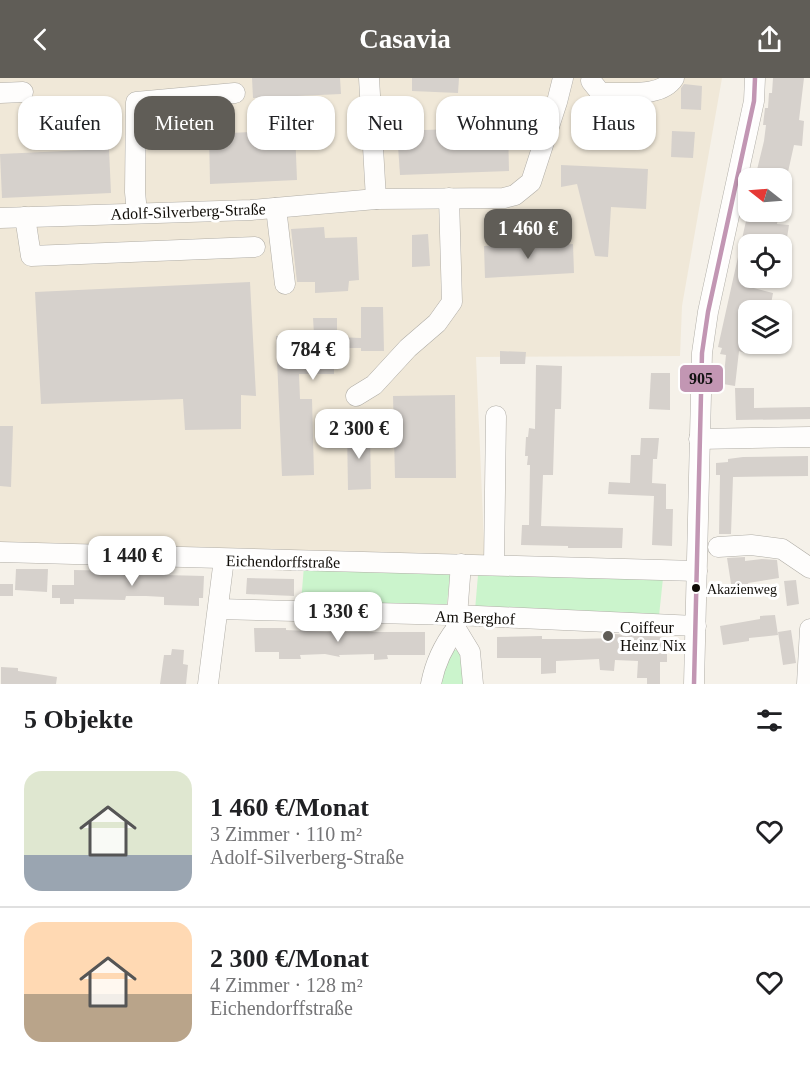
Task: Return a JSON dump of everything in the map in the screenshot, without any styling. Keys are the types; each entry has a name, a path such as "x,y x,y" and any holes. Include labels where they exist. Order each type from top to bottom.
{"street":[{"path":"369,78 376,199"},
{"name":"Adolf-Silverberg-Straße","path":"558,96 563,78"},
{"path":"559,101 593,80 599,91 604,93 657,90 669,85 674,78"},
{"path":"694,684 702,353 706,322 754,101 755,78"},
{"path":"0,93 23,92"},
{"path":"137,213 135,192 136,102 235,93"},
{"name":"Adolf-Silverberg-Straße","path":"0,218 276,208 376,199 504,198 515,195 531,182 541,150"},
{"path":"356,396 374,385 408,348 437,323 452,303 449,198"},
{"path":"276,208 285,284"},
{"path":"25,217 31,256 255,247"},
{"path":"494,566 496,416"},
{"path":"699,439 810,437"},
{"path":"718,547 752,545 782,549 810,568"},
{"name":"Eichendorffstraße","path":"0,552 697,571"},
{"path":"208,684 224,559"},
{"path":"431,684 434,668 456,622 461,564"},
{"name":"Am Berghof","path":"218,609 456,622 696,626"},
{"path":"456,622 470,652 473,684"},
{"path":"807,684 810,629"}],"shaded area":[{"path":"0,78 722,78 682,306 680,356 476,357 485,565 0,542"}],"green space":[{"path":"304,566 451,571 446,610 301,602"},
{"path":"478,575 663,578 659,616 475,610"},
{"path":"451,650 459,650 468,684 438,684"}],"building":[{"path":"252,78 340,78 341,94 253,96"},
{"path":"412,78 459,78 458,93 412,91"},
{"path":"773,78 804,78 799,120 804,121 802,146 794,145 789,168 757,168 764,141 765,108 768,108 769,93 772,93"},
{"path":"684,84 702,86 701,110 681,109 681,88"},
{"path":"424,130 436,130 436,150 509,150 509,171 400,175 398,150 424,150"},
{"path":"672,131 695,132 693,158 671,157"},
{"path":"247,132 247,150 296,150 297,180 210,184 209,150 235,150 235,133"},
{"path":"109,150 111,193 2,198 0,154"},
{"path":"561,165 648,169 646,209 611,207 608,257 595,256 577,184 561,187"},
{"path":"746,222 777,222 777,224 789,225 788,234 743,234"},
{"path":"324,227 325,238 357,237 359,280 349,281 348,291 315,293 315,282 297,282 291,229"},
{"path":"428,234 430,266 412,267 412,235"},
{"path":"549,243 550,246 573,244 574,273 485,278 484,246"},
{"path":"738,257 738,288 754,288 773,293 772,300 738,300 739,354 735,386 723,384 726,355 720,354 722,348 718,347"},
{"path":"250,282 256,396 241,395 241,429 185,430 183,399 41,404 35,292"},
{"path":"361,307 383,307 384,351 334,348 334,374 299,374 300,399 312,399 314,475 282,476 276,336 314,334 313,318 337,318 337,337 361,338"},
{"path":"500,351 526,352 525,364 500,364"},
{"path":"536,365 562,366 561,409 555,409 553,475 543,475 541,526 623,528 622,548 521,545 522,525 529,525 530,465 527,465 528,456 525,456 529,428 535,429"},
{"path":"651,373 670,373 670,410 649,409"},
{"path":"735,388 754,388 754,408 810,407 810,419 736,420"},
{"path":"455,395 456,478 395,478 393,396"},
{"path":"0,426 13,426 11,487 0,486"},
{"path":"347,431 370,431 371,489 348,490"},
{"path":"641,438 659,438 657,459 653,459 652,483 666,484 666,509 673,509 672,546 652,545 654,496 608,494 609,482 630,483 631,455 640,455"},
{"path":"808,456 808,476 733,477 731,534 719,534 720,475 716,475 716,463 743,457"},
{"path":"745,557 745,561 777,560 779,578 748,583 749,587 732,590 727,558"},
{"path":"16,569 48,569 47,592 15,590"},
{"path":"74,570 166,572 166,575 204,576 203,598 199,598 199,606 164,605 164,597 146,596 126,596 125,600 74,599 74,604 60,604 60,598 52,598 52,585 74,585"},
{"path":"247,578 294,579 294,596 246,594"},
{"path":"796,580 799,604 787,606 784,581"},
{"path":"0,584 13,584 13,596 0,596"},
{"path":"775,615 778,635 749,638 749,641 723,645 720,626 760,619 760,616"},
{"path":"254,628 326,632 425,632 425,655 387,655 388,659 374,660 374,654 339,655 340,657 325,654 300,655 301,659 279,659 279,652 255,652"},
{"path":"791,630 796,663 783,665 778,632"},
{"path":"615,634 667,637 667,662 660,662 660,684 647,684 647,678 637,678 638,661 615,660 614,671 600,670 599,659 556,661 556,673 541,674 541,658 497,658 497,637 542,636 542,639 578,639 615,638"},
{"path":"172,649 184,650 183,664 188,665 186,684 160,684 164,655 171,655"},
{"path":"1,667 18,668 18,671 57,677 56,684 1,684"}],"transit line":[{"name":"905","path":"694,684 702,353 708,312 754,101 755,78"}],"place":[{"name":"Akazienweg","path":"696,588"},
{"name":"Coiffeur Heinz Nix","path":"608,636"}]}
